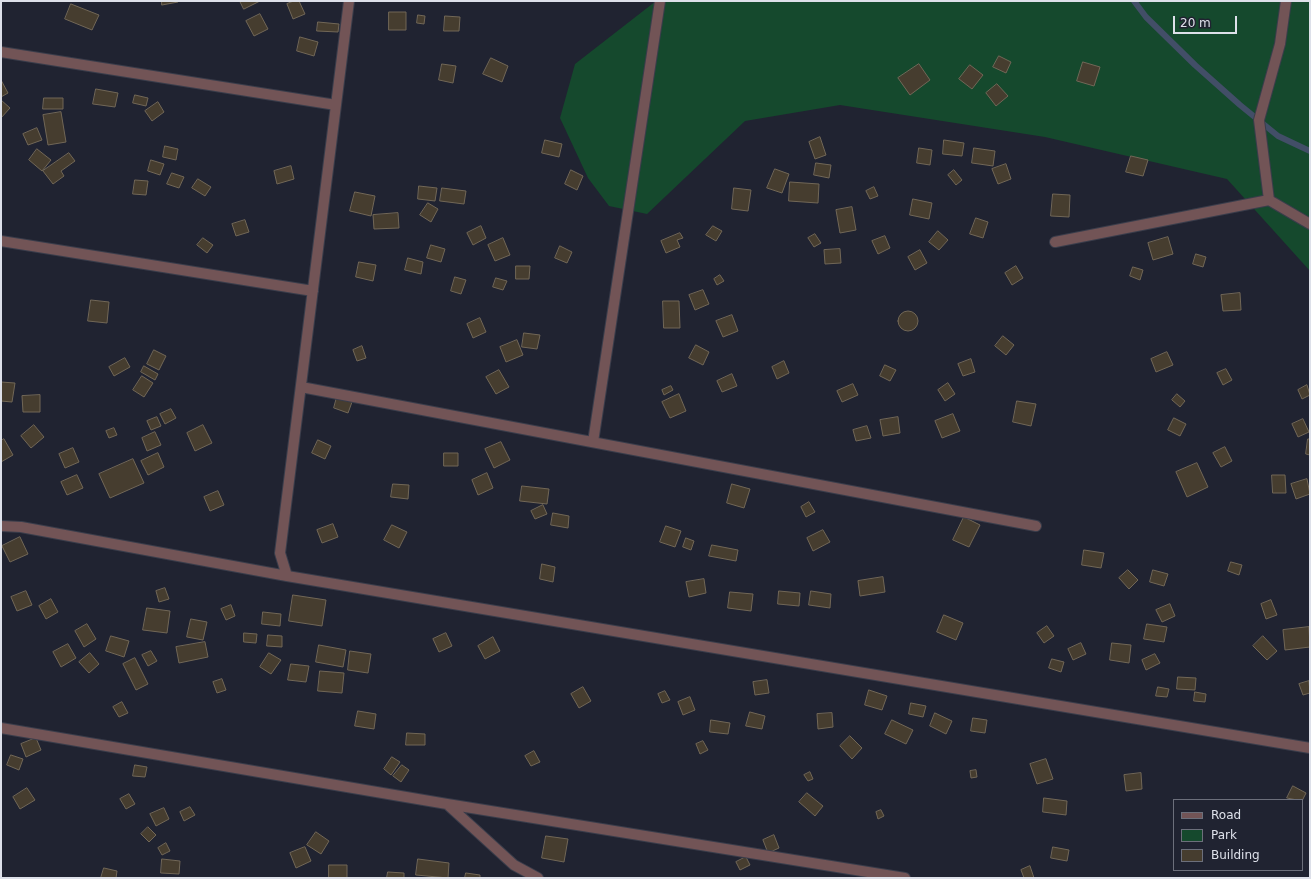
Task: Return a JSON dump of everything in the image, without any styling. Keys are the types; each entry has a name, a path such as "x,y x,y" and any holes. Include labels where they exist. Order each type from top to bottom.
{"street":[{"path":"287,576 280,553 349,1"},
{"path":"593,442 660,1"},
{"path":"1269,200 1259,120 1280,44 1286,1"},
{"path":"1,52 336,105"},
{"path":"1055,242 1269,200 1310,224"},
{"path":"1,241 313,291"},
{"path":"301,387 1036,526"},
{"path":"1,526 29,528 287,576 1310,748"},
{"path":"1,728 447,804 905,878"},
{"path":"447,804 514,865 538,878"}],"green space":[{"path":"656,1 1310,1 1310,271 1227,179 1045,137 840,105 745,121 647,214 609,206 588,178 560,118 575,64"}],"building":[{"path":"162,1 177,1 178,2 162,5"},
{"path":"240,1 260,1 244,9"},
{"path":"294,1 299,1 305,14 293,19 287,4"},
{"path":"71,4 99,15 92,30 65,19"},
{"path":"389,12 406,12 406,30 389,30"},
{"path":"260,14 268,29 254,36 246,21"},
{"path":"418,15 425,16 424,24 417,23"},
{"path":"445,16 460,17 459,31 444,31"},
{"path":"318,22 339,24 338,32 317,31"},
{"path":"300,37 318,42 314,56 297,51"},
{"path":"999,56 1011,62 1006,73 993,67"},
{"path":"491,58 508,66 502,82 483,74"},
{"path":"1083,62 1100,67 1094,86 1077,81"},
{"path":"442,64 456,66 453,83 439,80"},
{"path":"919,64 930,80 910,95 898,78"},
{"path":"970,65 983,75 972,89 959,79"},
{"path":"1,80 8,93 1,97"},
{"path":"997,84 1008,96 996,106 986,93"},
{"path":"96,89 118,93 115,107 93,104"},
{"path":"135,95 148,98 146,106 133,103"},
{"path":"44,98 63,98 63,109 43,109"},
{"path":"1,100 10,108 1,118"},
{"path":"158,102 164,112 152,121 145,111"},
{"path":"61,112 66,142 48,145 43,115"},
{"path":"37,128 42,140 28,145 23,134"},
{"path":"820,137 826,155 815,159 809,142"},
{"path":"545,140 562,144 559,157 542,153"},
{"path":"944,140 964,143 962,156 943,154"},
{"path":"165,146 178,149 176,160 163,157"},
{"path":"919,148 932,150 930,165 917,163"},
{"path":"974,148 995,151 993,166 972,163"},
{"path":"37,149 51,160 42,171 29,160"},
{"path":"69,153 75,161 61,171 64,176 53,184 43,171"},
{"path":"1131,156 1148,160 1143,176 1126,172"},
{"path":"151,160 164,164 160,175 148,171"},
{"path":"816,163 831,165 829,178 814,175"},
{"path":"1006,164 1011,179 998,184 992,169"},
{"path":"291,166 294,179 277,184 274,171"},
{"path":"775,169 789,174 782,193 767,188"},
{"path":"571,170 583,176 577,190 565,184"},
{"path":"954,170 962,180 956,185 948,175"},
{"path":"172,173 184,177 179,188 167,184"},
{"path":"198,179 211,187 205,196 192,188"},
{"path":"135,180 148,181 146,195 133,194"},
{"path":"790,182 819,184 818,203 789,201"},
{"path":"419,186 437,188 435,201 418,199"},
{"path":"874,187 878,196 870,199 866,191"},
{"path":"442,188 466,191 464,204 440,201"},
{"path":"734,188 751,190 748,211 732,209"},
{"path":"355,192 375,196 371,216 350,211"},
{"path":"1053,194 1070,195 1069,217 1051,216"},
{"path":"913,199 932,203 929,219 910,215"},
{"path":"428,203 438,209 431,222 420,215"},
{"path":"852,207 856,230 840,233 836,210"},
{"path":"398,213 399,228 374,229 373,215"},
{"path":"976,218 988,222 983,238 970,234"},
{"path":"245,220 249,232 236,236 232,224"},
{"path":"481,226 486,238 473,245 467,233"},
{"path":"713,226 722,231 716,241 706,235"},
{"path":"938,231 948,240 939,250 929,242"},
{"path":"680,233 683,238 677,240 680,247 666,253 661,241"},
{"path":"815,234 821,243 814,247 808,238"},
{"path":"885,236 890,248 878,254 872,241"},
{"path":"1168,237 1173,254 1153,260 1148,243"},
{"path":"203,238 213,245 207,253 197,245"},
{"path":"503,238 510,255 495,261 488,245"},
{"path":"431,245 445,249 441,262 427,258"},
{"path":"560,246 572,252 567,263 555,258"},
{"path":"840,249 841,263 825,264 824,250"},
{"path":"920,250 927,263 915,270 908,257"},
{"path":"1196,254 1206,257 1203,267 1193,264"},
{"path":"408,258 423,262 421,274 405,270"},
{"path":"359,262 376,265 373,281 356,277"},
{"path":"516,266 530,266 529,279 516,279"},
{"path":"1016,266 1023,278 1012,285 1005,273"},
{"path":"1133,267 1143,270 1140,280 1130,276"},
{"path":"720,275 724,281 717,285 714,279"},
{"path":"455,277 466,280 461,294 451,291"},
{"path":"496,278 507,281 503,290 493,287"},
{"path":"703,290 709,304 695,310 689,295"},
{"path":"1240,293 1241,310 1223,311 1221,295"},
{"path":"91,300 109,302 107,323 88,321"},
{"path":"663,301 679,301 680,328 664,328"},
{"path":"908,311 915,314 918,321 915,328 908,331 901,328 898,321 901,314"},
{"path":"732,315 738,331 723,337 716,321"},
{"path":"480,318 486,332 473,338 467,324"},
{"path":"524,333 540,335 537,349 522,347"},
{"path":"1003,336 1014,345 1006,355 995,346"},
{"path":"517,340 523,355 506,362 500,347"},
{"path":"696,345 709,352 703,365 689,358"},
{"path":"362,346 366,358 357,361 353,350"},
{"path":"154,350 166,356 159,370 147,364"},
{"path":"1167,352 1173,365 1156,372 1151,359"},
{"path":"125,358 130,367 114,376 109,367"},
{"path":"971,359 975,372 963,376 958,364"},
{"path":"784,361 789,373 777,379 772,367"},
{"path":"885,365 896,370 890,381 880,376"},
{"path":"144,366 158,374 155,380 141,372"},
{"path":"1226,369 1232,380 1223,385 1217,373"},
{"path":"499,370 509,387 496,394 486,377"},
{"path":"732,374 737,386 722,392 717,381"},
{"path":"142,376 153,383 144,397 133,390"},
{"path":"1,382 15,383 12,402 1,401"},
{"path":"948,383 955,394 945,401 938,390"},
{"path":"853,384 858,395 842,402 837,391"},
{"path":"1307,385 1310,395 1302,399 1298,390"},
{"path":"671,386 673,390 664,395 662,390"},
{"path":"679,394 686,411 670,418 662,402"},
{"path":"1177,394 1185,401 1180,407 1172,400"},
{"path":"40,395 40,412 23,412 22,396"},
{"path":"337,397 352,402 348,413 334,408"},
{"path":"1017,401 1036,404 1031,426 1013,422"},
{"path":"171,409 176,418 165,424 160,414"},
{"path":"953,414 960,431 942,438 935,421"},
{"path":"157,417 161,426 151,430 147,421"},
{"path":"898,417 900,433 883,436 880,420"},
{"path":"1174,418 1186,424 1180,436 1168,430"},
{"path":"1303,419 1309,432 1298,437 1292,424"},
{"path":"34,425 44,437 31,448 21,436"},
{"path":"203,425 212,443 195,451 187,433"},
{"path":"867,426 871,438 856,441 853,430"},
{"path":"114,428 117,435 109,438 106,431"},
{"path":"155,432 161,445 147,451 142,438"},
{"path":"4,439 13,455 1,462 1,441"},
{"path":"1308,439 1310,439 1310,455 1306,454"},
{"path":"318,440 331,446 325,459 312,453"},
{"path":"501,442 510,460 494,468 485,449"},
{"path":"1225,447 1232,461 1221,467 1213,453"},
{"path":"73,448 79,462 65,468 59,454"},
{"path":"158,453 164,467 148,475 141,461"},
{"path":"444,453 458,453 458,466 444,466"},
{"path":"133,459 144,483 110,498 99,474"},
{"path":"1197,463 1208,487 1187,497 1176,472"},
{"path":"487,473 493,488 478,495 472,480"},
{"path":"77,475 83,488 67,495 61,482"},
{"path":"1272,475 1285,475 1286,493 1273,493"},
{"path":"1307,479 1310,494 1296,499 1291,484"},
{"path":"393,484 409,485 408,499 391,497"},
{"path":"732,484 750,489 744,508 727,503"},
{"path":"522,486 549,489 547,504 520,501"},
{"path":"218,491 224,505 210,511 204,497"},
{"path":"809,502 815,512 806,517 801,507"},
{"path":"543,505 547,514 535,519 531,511"},
{"path":"553,513 569,516 568,528 551,525"},
{"path":"964,517 980,525 969,547 953,540"},
{"path":"333,524 338,537 322,543 317,530"},
{"path":"392,525 407,532 399,548 384,540"},
{"path":"666,526 681,531 675,547 660,542"},
{"path":"823,530 830,542 813,551 807,538"},
{"path":"20,537 28,554 10,562 2,546"},
{"path":"686,538 694,541 691,550 683,547"},
{"path":"712,545 738,550 736,561 709,556"},
{"path":"1084,550 1104,553 1101,568 1082,565"},
{"path":"1231,562 1242,565 1239,575 1228,571"},
{"path":"542,564 555,567 553,582 540,579"},
{"path":"1128,570 1138,580 1129,589 1119,578"},
{"path":"1153,570 1168,574 1164,586 1150,582"},
{"path":"883,577 885,592 860,596 858,581"},
{"path":"704,579 706,593 689,597 686,582"},
{"path":"165,588 169,599 159,602 156,591"},
{"path":"26,591 32,605 17,611 11,597"},
{"path":"779,591 800,593 799,606 778,604"},
{"path":"811,591 831,594 830,608 809,605"},
{"path":"730,592 753,594 751,611 728,608"},
{"path":"293,595 326,600 322,626 289,621"},
{"path":"51,599 58,612 46,619 39,606"},
{"path":"1271,600 1277,615 1266,619 1261,604"},
{"path":"1170,604 1175,616 1162,622 1156,610"},
{"path":"231,605 235,616 226,620 221,609"},
{"path":"147,608 170,611 167,633 143,630"},
{"path":"263,612 281,614 280,626 262,624"},
{"path":"944,615 963,623 956,640 937,632"},
{"path":"191,619 207,622 203,640 187,637"},
{"path":"87,624 96,639 84,647 75,631"},
{"path":"1147,624 1167,627 1164,642 1144,639"},
{"path":"1047,626 1054,636 1044,643 1037,633"},
{"path":"1309,627 1310,647 1285,650 1283,630"},
{"path":"244,633 257,634 256,643 244,642"},
{"path":"446,633 452,646 439,652 433,639"},
{"path":"268,635 282,636 282,647 267,646"},
{"path":"111,636 129,641 124,657 106,651"},
{"path":"1263,636 1277,651 1267,660 1253,646"},
{"path":"493,637 500,651 485,659 478,646"},
{"path":"205,642 208,657 179,663 176,647"},
{"path":"1081,643 1086,654 1073,660 1068,649"},
{"path":"1112,643 1131,645 1129,663 1110,660"},
{"path":"68,644 76,658 61,667 53,652"},
{"path":"319,645 346,650 343,667 316,662"},
{"path":"151,651 157,661 148,666 142,655"},
{"path":"350,651 371,654 368,673 348,670"},
{"path":"90,653 99,664 89,673 79,662"},
{"path":"269,653 281,660 271,674 260,667"},
{"path":"1155,654 1160,663 1146,670 1142,660"},
{"path":"135,658 148,684 136,690 123,664"},
{"path":"1052,659 1064,662 1061,672 1049,668"},
{"path":"291,664 309,666 306,682 288,680"},
{"path":"320,671 344,673 342,693 318,691"},
{"path":"1178,677 1196,678 1195,690 1177,689"},
{"path":"222,679 226,690 217,693 213,682"},
{"path":"767,680 769,693 755,695 753,682"},
{"path":"1309,681 1310,693 1303,695 1299,684"},
{"path":"583,687 591,701 579,708 571,694"},
{"path":"1158,687 1169,689 1167,697 1156,696"},
{"path":"869,690 887,696 882,710 865,705"},
{"path":"665,691 670,700 662,703 658,694"},
{"path":"1195,692 1206,694 1205,702 1194,701"},
{"path":"690,697 695,710 683,715 678,702"},
{"path":"122,702 128,713 119,717 113,707"},
{"path":"911,703 926,706 923,717 909,714"},
{"path":"358,711 376,714 374,729 355,726"},
{"path":"750,712 765,716 762,729 746,726"},
{"path":"832,713 833,727 818,729 817,714"},
{"path":"935,713 952,721 946,734 930,726"},
{"path":"973,718 987,720 985,733 971,731"},
{"path":"711,720 730,723 728,734 710,732"},
{"path":"892,720 913,730 906,744 885,734"},
{"path":"407,733 425,734 425,745 406,745"},
{"path":"850,736 862,748 852,759 840,746"},
{"path":"36,738 41,750 26,757 21,744"},
{"path":"703,741 708,750 700,754 696,744"},
{"path":"534,751 540,762 531,766 525,756"},
{"path":"11,755 23,759 19,770 7,765"},
{"path":"392,757 400,762 391,775 384,769"},
{"path":"1046,759 1053,779 1037,784 1030,764"},
{"path":"135,765 147,767 145,777 133,776"},
{"path":"402,765 409,770 401,782 393,776"},
{"path":"976,770 977,777 971,778 970,771"},
{"path":"810,772 813,779 808,781 804,775"},
{"path":"1141,773 1142,789 1126,791 1124,775"},
{"path":"1293,786 1306,793 1303,799 1287,798"},
{"path":"27,788 35,800 20,809 13,797"},
{"path":"807,793 823,806 815,816 799,802"},
{"path":"129,794 135,804 126,809 120,799"},
{"path":"1044,798 1067,801 1066,815 1043,812"},
{"path":"190,807 195,815 184,821 180,812"},
{"path":"164,808 169,819 156,826 150,814"},
{"path":"881,810 884,816 878,819 876,812"},
{"path":"148,827 156,835 149,842 141,834"},
{"path":"316,832 329,841 321,854 307,845"},
{"path":"774,835 779,848 768,853 763,840"},
{"path":"546,836 568,839 564,862 542,858"},
{"path":"166,843 170,851 162,855 158,848"},
{"path":"305,847 311,861 296,868 290,853"},
{"path":"1053,847 1069,850 1067,861 1051,858"},
{"path":"746,857 750,865 740,870 736,862"},
{"path":"162,859 180,861 179,874 161,873"},
{"path":"418,859 449,863 448,878 416,875"},
{"path":"329,865 347,865 347,878 329,878"},
{"path":"1030,866 1034,878 1024,878 1021,870"},
{"path":"104,868 117,871 116,878 101,878"},
{"path":"388,872 404,873 404,878 387,878"},
{"path":"466,873 480,875 480,878 465,878"}],"waterway":[{"path":"1134,1 1146,17 1195,65 1240,105 1278,136 1310,151"}]}
